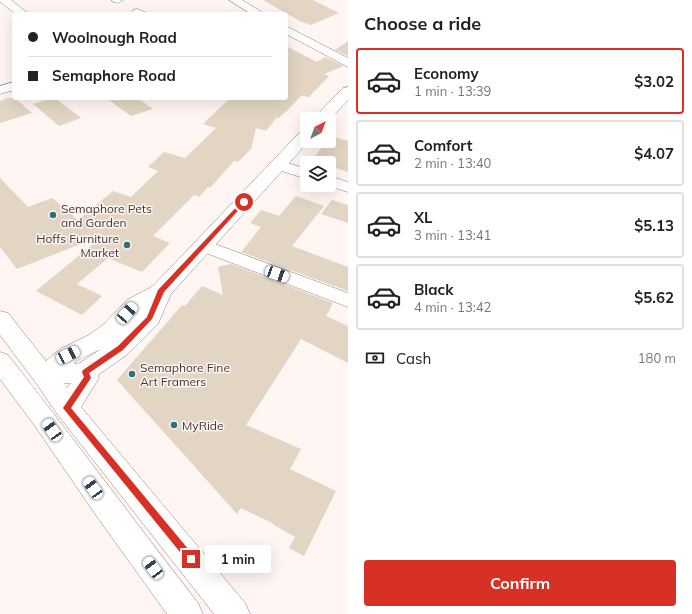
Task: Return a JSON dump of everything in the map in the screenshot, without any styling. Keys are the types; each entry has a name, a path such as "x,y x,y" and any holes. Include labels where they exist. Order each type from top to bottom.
{"street":[{"path":"4,0 20,12"},
{"path":"234,0 254,12"},
{"path":"288,30 348,64"},
{"path":"328,112 348,91"},
{"path":"46,376 68,355 97,341 112,330 135,305 161,291 300,141"},
{"path":"278,165 300,172"},
{"path":"336,183 348,187"},
{"path":"204,246 348,300"},
{"path":"0,362 46,376 86,372 120,348 150,318 161,291"},
{"path":"0,319 46,376 55,413 110,512 187,614"},
{"path":"0,362 55,413 182,548 234,614"},
{"path":"55,413 87,378 86,372"}],"building":[{"path":"263,0 313,0 339,13 311,25 300,21 288,14 288,12 284,12"},
{"path":"348,41 348,56 335,50"},
{"path":"288,47 317,62 325,57 344,66 324,74 329,76 309,97 301,96 286,112 279,118 277,117 266,131 256,128 251,149 238,162 234,161 210,188 208,187 199,197 194,195 153,236 170,243 142,272 108,258 77,284 102,296 82,315 36,291 104,235 17,269 0,247 0,178 28,207 52,198 78,220 113,191 131,197 158,171 148,167 164,152 185,158 216,128 203,124 228,100 288,100"},
{"path":"12,98 12,100 17,100 32,113 0,123 0,101"},
{"path":"46,100 58,100 81,118 59,126 33,104"},
{"path":"109,100 140,100 153,109 131,116"},
{"path":"336,137 348,141 348,172 336,168 336,156 315,156 321,148 336,148"},
{"path":"296,196 324,206 292,246 348,267 348,291 241,252 261,227 250,223 261,210 279,216"},
{"path":"332,200 348,205 348,223 321,214"},
{"path":"231,264 333,303 326,316 348,326 348,363 301,339 246,425 301,449 290,469 336,491 304,556 289,548 295,537 274,524 241,508 237,514 117,380 182,305 185,306 202,286 223,295 218,267"}],"place":[{"name":"Semaphore Pets and Garden","path":"53,215"},
{"name":"Hoffs Furniture Market","path":"127,245"},
{"name":"Semaphore Fine Art Framers","path":"132,374"},
{"name":"MyRide","path":"174,425"}],"route":[{"path":"191,559 67,408 87,378 86,372 120,348 150,318 161,291 244,202"}]}
